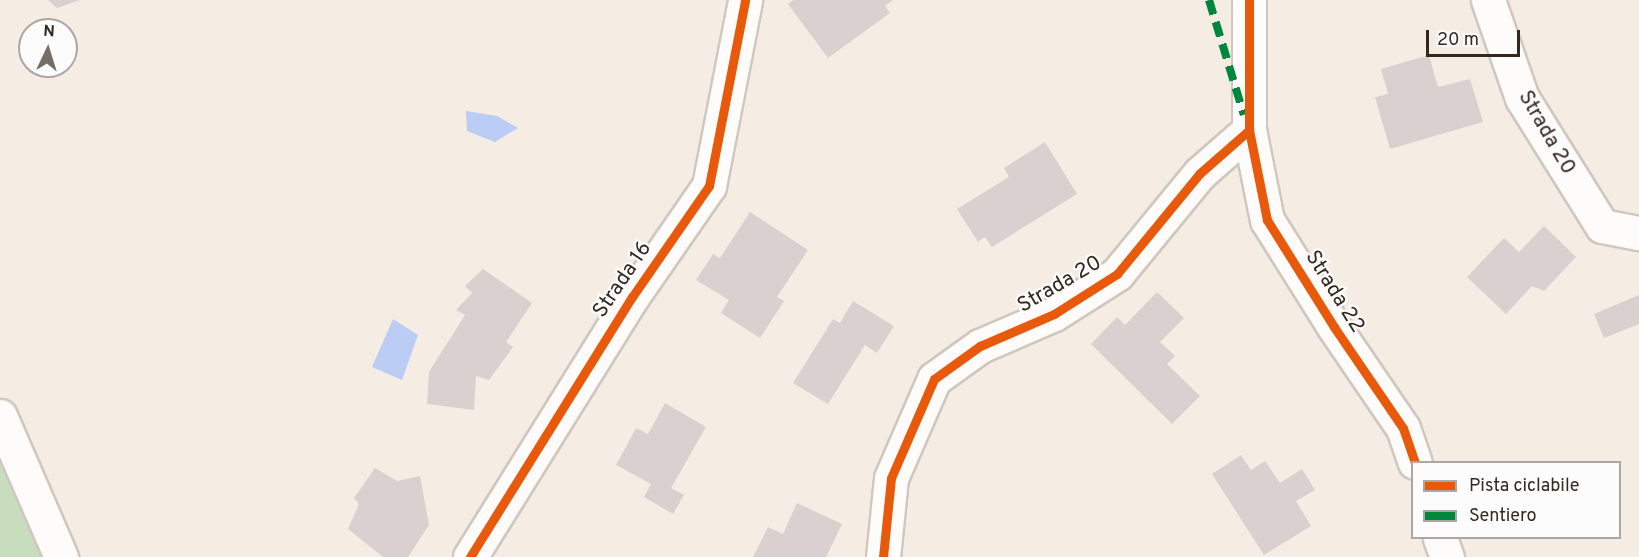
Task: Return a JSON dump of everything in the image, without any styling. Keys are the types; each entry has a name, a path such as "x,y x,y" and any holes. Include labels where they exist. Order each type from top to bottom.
{"street":[{"name":"Strada 16","path":"470,557 632,297 710,186 745,0"},
{"path":"1249,0 1249,130"},
{"name":"Strada 20","path":"1488,0 1522,98 1602,226 1639,232"},
{"name":"Strada 22","path":"1249,130 1267,220 1403,428 1415,461"},
{"name":"Strada 20","path":"883,557 891,478 934,379 980,346 1054,314 1117,274 1199,174 1249,130"},
{"path":"0,416 61,557"},
{"path":"1441,539 1447,557"}],"green space":[{"path":"0,458 48,551 50,557 0,557"}],"water":[{"path":"466,111 497,116 518,128 495,142 467,131"},
{"path":"393,319 418,335 402,380 372,367"}],"building":[{"path":"48,0 80,0 57,8"},
{"path":"794,0 893,0 885,6 890,13 828,58 788,4"},
{"path":"1429,55 1438,87 1470,79 1483,122 1390,149 1375,97 1388,94 1381,69"},
{"path":"1045,142 1077,194 992,247 985,237 978,242 957,209 1009,177 1004,168"},
{"path":"750,212 808,250 777,297 784,301 760,338 721,313 729,300 696,280 713,254 720,258"},
{"path":"1544,226 1576,257 1544,291 1532,286 1506,314 1467,277 1504,238 1519,252"},
{"path":"483,269 532,303 506,342 513,347 489,380 476,376 474,410 427,404 429,372 465,315 456,310 472,293 465,286"},
{"path":"1157,292 1184,318 1160,342 1175,356 1167,364 1200,396 1172,424 1091,344 1117,317 1125,325"},
{"path":"1639,295 1639,324 1604,338 1594,314"},
{"path":"853,301 894,326 877,353 865,345 828,404 793,383 833,319 840,323"},
{"path":"665,403 706,427 671,488 684,495 673,514 644,497 651,484 616,465 636,428 648,434"},
{"path":"1241,455 1251,470 1265,461 1280,483 1302,469 1315,490 1296,501 1311,526 1264,555 1212,474"},
{"path":"375,468 397,481 420,476 429,525 408,557 383,557 348,529 359,504 354,498"},
{"path":"797,503 842,524 826,557 753,557 768,527 783,534"}],"marked path":[{"path":"1209,0 1244,115"}],"cycle path":[{"path":"470,557 632,297 709,186 745,0"},
{"path":"883,557 891,478 934,379 980,346 1054,314 1117,274 1199,174 1249,130 1249,0"},
{"path":"1249,130 1267,220 1334,327 1403,428 1415,461"}]}
